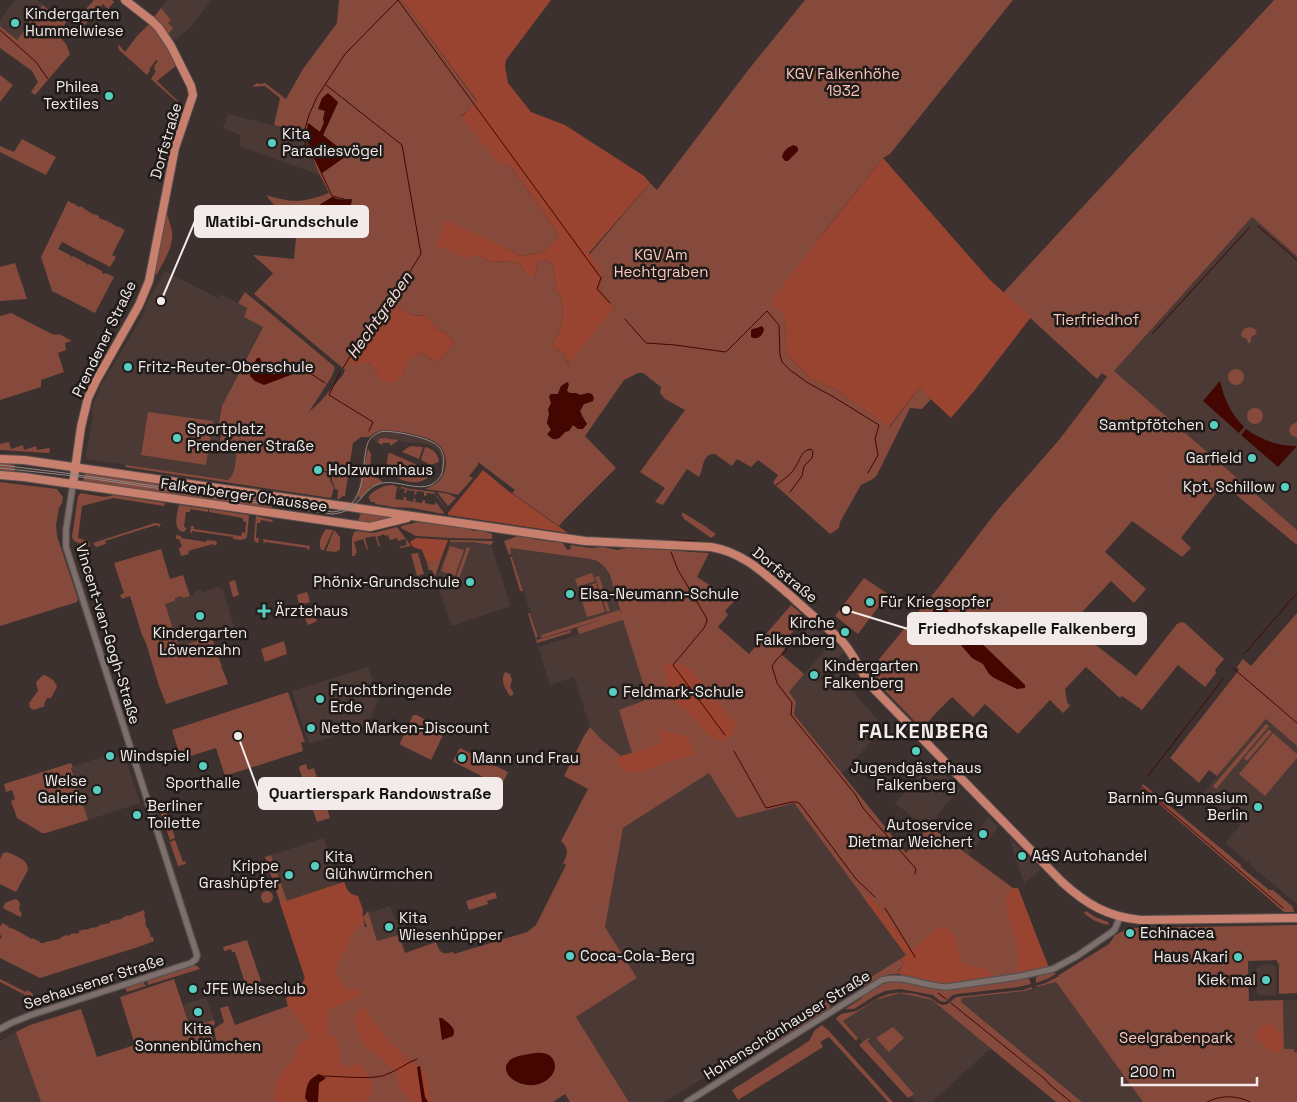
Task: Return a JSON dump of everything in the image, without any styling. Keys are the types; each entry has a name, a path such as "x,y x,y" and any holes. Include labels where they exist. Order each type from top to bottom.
{"main road":[{"name":"Dorfstraße","path":"124,0 159,28 171,46 192,91 192,100 175,148 160,224"},
{"name":"Prendener Straße","path":"75,467 83,416 88,398 139,305 150,275 160,224"},
{"name":"Falkenberger Chaussee","path":"0,459 75,467 577,540"},
{"path":"73,484 75,467"},
{"name":"Falkenberger Chaussee","path":"0,475 370,527 411,516"},
{"path":"346,524 348,507"},
{"name":"Dorfstraße","path":"577,540 712,547 726,550 744,559 841,640 874,689 1062,882 1088,903 1120,917 1151,920 1297,918"}],"street":[{"name":"Vincent-van-Gogh-Straße","path":"73,484 66,530 66,547 196,950 196,960"},
{"name":"Hohenschönhauser Straße","path":"687,1102 882,980 892,978 904,979 947,987 997,981 1048,971 1060,966 1105,938 1115,929 1120,917"},
{"name":"Seehausener Straße","path":"0,1029 31,1015 192,963 196,960"}],"shaded area":[{"name":"Kindergarten Hummelwiese","path":"15,0 37,0 43,5 17,41 0,26 0,20"},
{"path":"167,0 212,0 190,28 173,41 154,17"},
{"path":"402,0 551,0 506,60 505,66 508,83 531,112 565,125 644,176 650,183 589,253 603,276 599,288 615,307 570,363 565,359 567,356 551,347 560,331 563,314 561,298 556,290 553,265 546,259 538,261 535,278 526,273 520,264 509,261 492,262 476,255 467,258 454,254 445,248 435,247 446,220 521,256 544,252 559,235 509,164 500,165 461,117 477,101"},
{"path":"328,93 338,102 323,135 348,155 322,173 310,149 307,130 308,123 320,132 324,122 325,111 318,109 322,98"},
{"name":"Kita Paradiesvögel","path":"228,114 303,133 305,148 320,175 240,145 240,135 223,128"},
{"path":"793,145 798,148 798,151 788,161 785,161 782,157 783,153"},
{"path":"883,158 989,279 1031,317 951,418 919,388 889,427 837,390 811,379 798,366 786,352 785,316 770,302"},
{"path":"332,197 341,200 352,199 350,209 319,218 316,215 316,207"},
{"path":"1252,217 1297,256 1297,530 1114,371"},
{"path":"165,271 218,298 220,294 247,308 244,317 263,326 221,409 218,427 219,447 237,450 233,474 228,480 93,460 88,459 85,455 90,435 92,408 100,387 141,318"},
{"path":"392,299 411,315 427,315 437,329 448,335 454,343 442,358 434,361 421,352 409,360 402,378 391,384 380,380 374,368 368,362 354,364 346,362 360,340 376,325"},
{"path":"762,326 764,329 763,333 758,338 751,337 752,329"},
{"path":"257,358 260,358 267,372 271,374 296,373 264,385 255,381 250,376 251,368"},
{"path":"1220,381 1229,406 1235,417 1244,427 1239,433 1203,401"},
{"path":"567,382 569,384 567,391 569,393 580,395 588,393 592,394 594,398 593,401 584,404 580,411 587,424 583,429 578,429 573,425 561,437 554,439 547,434 551,430 547,423 548,409 551,403 549,396 551,394 558,394 561,386"},
{"path":"1246,429 1270,442 1297,446 1278,467 1241,435"},
{"path":"380,430 426,438 442,447 445,457 445,468 441,479 431,487 430,484 438,479 442,463 440,453 436,448 426,444 405,442 391,438 384,438 377,442 369,437"},
{"path":"365,448 368,449 359,494 361,498 374,485 383,483 368,492 359,503 352,502 358,490"},
{"path":"483,470 507,490 568,533 448,515"},
{"path":"416,538 448,540 441,559 427,563 422,550 413,547 410,542"},
{"name":"Phönix-Grundschule","path":"450,542 472,542 491,545 511,606 451,625 436,580"},
{"name":"Elsa-Neumann-Schule","path":"509,548 590,559 601,563 610,575 621,614 540,640"},
{"name":"Kindergarten Löwenzahn","path":"218,587 223,590 234,627 179,647 165,604 175,601 175,598 182,596 183,598 194,594 194,592 201,589 202,592"},
{"path":"944,607 1025,685 1025,688 1017,689 994,678 983,664 972,658 960,644 953,642 944,629 936,624 933,615 933,609"},
{"name":"Feldmark-Schule","path":"623,620 658,729 633,753 621,756 590,727 574,677 550,685 538,647"},
{"path":"808,620 845,652 836,659 816,683 839,673 847,685 884,727 842,774 794,713 789,692 825,650 800,629"},
{"path":"681,664 693,671 736,724 733,734 721,742 709,736 683,707 676,705 662,666"},
{"path":"368,667 379,698 368,725 309,744 292,691"},
{"name":"Barnim-Gymnasium Berlin","path":"1266,719 1297,746 1297,904 1225,843 1240,825 1203,793"},
{"path":"658,729 688,737 696,755 645,771 632,773 621,767 615,760 621,756 663,744"},
{"name":"Welse Galerie","path":"124,754 140,803 88,820 71,767 105,756 107,759"},
{"path":"932,762 960,790 947,803 927,829 895,803"},
{"path":"709,773 737,818 794,803 906,955 850,990 828,999 665,1102 629,1102 576,1017 637,978 605,927 623,828"},
{"name":"Autoservice Dietmar Weichert","path":"989,817 998,827 989,839 984,836 968,855 961,849"},
{"name":"Kita Glühwürmchen","path":"324,838 339,884 287,901 271,855"},
{"name":"A&S Autohandel","path":"1010,838 1041,869 1024,884 1012,847"},
{"path":"344,882 352,895 358,896 365,925 363,922 354,931 335,971 347,990 359,989 361,995 329,1010 328,1034 337,1038 340,1053 339,1062 345,1068 359,1064 370,1079 372,1092 368,1102 360,1102 360,1085 358,1102 318,1102 319,1074 305,1098 308,1102 276,1102 274,1089 279,1076 293,1060 299,1045 312,1038 288,1006 286,998 298,992 305,978 280,903"},
{"path":"1018,888 1049,968 1018,974 1017,949 1008,917 1005,895"},
{"path":"868,895 883,911 912,950 937,928 947,927 957,940 960,961 985,969 994,978 940,984 899,974 898,972 904,964 900,959 906,955 864,898"},
{"name":"Kita Wiesenhüpper","path":"390,906 395,920 402,918 407,933 377,942 368,913"},
{"name":"Kiek mal","path":"1270,964 1276,969 1276,996 1259,995 1256,992 1256,969 1260,965"},
{"path":"1056,982 1143,1102 1082,1102 961,1002 962,998 1024,991"},
{"path":"900,993 932,1000 991,1048 932,1102 916,1102 843,1021 876,1000"},
{"name":"Kita Sonnenblümchen","path":"206,997 214,1020 190,1027 183,1005"},
{"path":"1283,1000 1297,1000 1297,1052 1284,1049"},
{"path":"364,1005 371,1018 388,1039 424,1072 428,1081 431,1102 411,1102 399,1089 397,1074 383,1060 365,1047 359,1037 354,1016"},
{"path":"439,1018 442,1018 451,1026 454,1031 453,1036 442,1040"},
{"path":"1263,1025 1273,1025 1282,1035 1283,1047 1277,1054 1269,1050 1256,1038 1256,1033"},
{"path":"16,1032 41,1102 0,1102 0,1041"},
{"path":"543,1053 552,1057 555,1063 555,1069 547,1080 529,1085 514,1080 508,1075 507,1063 513,1058"},
{"path":"420,1066 425,1097 428,1102 422,1102 417,1067"},
{"path":"319,1074 326,1078 319,1083 318,1102 308,1102 305,1098 308,1083"}],"green space":[{"path":"94,0 112,0 114,2 108,9 103,4 83,27 76,20"},
{"path":"339,0 402,0 477,102 461,116 509,164 559,235 544,252 521,256 505,247 445,248 454,254 476,255 492,262 509,261 520,264 525,272 535,278 538,261 546,259 553,265 556,290 561,298 563,314 560,331 551,347 567,356 565,359 569,363 615,307 599,288 603,276 589,255 650,183 657,190 749,69 805,0 1013,0 890,154 883,158 771,302 785,315 786,352 798,366 811,379 837,390 890,427 919,388 931,399 922,409 910,408 877,475 861,485 840,522 839,528 830,534 773,483 778,475 758,460 751,467 737,459 732,466 715,454 711,454 706,458 699,477 687,469 663,505 655,502 665,488 640,472 685,410 665,399 660,393 661,387 643,373 638,373 624,380 585,436 616,468 559,526 512,493 515,490 478,462 478,465 469,476 473,478 458,495 425,489 442,478 446,467 443,450 431,440 399,432 379,431 369,437 361,437 353,443 345,496 339,499 337,499 338,490 335,489 332,473 329,471 323,472 331,473 330,480 334,488 331,498 125,467 126,465 228,480 231,477 234,471 237,450 219,447 222,428 218,427 222,406 263,327 244,317 247,308 238,303 245,292 335,367 332,376 309,412 343,375 345,370 254,294 273,273 253,255 294,259 296,237 301,238 307,233 307,229 303,225 288,222 284,219 284,212 273,204 266,195 298,201 312,199 329,193 318,171 303,133 274,125 280,98 265,86 252,87 257,83 265,83 286,99 303,69 337,23","holes":["338,103 323,135 322,173 307,143 308,123 320,132 325,122 323,119 325,110 318,109","334,199 352,199 350,209 320,218","392,299 411,315 427,315 437,329 448,335 454,343 442,358 434,361 421,352 409,359 402,378 380,380 374,368 368,362 346,362 360,340 376,325","561,386 573,394 588,393 593,401 584,404 580,411 587,424 573,425 569,431 549,432 551,430 547,423 552,403 551,394 558,394"]},
{"name":"Tierfriedhof","path":"1274,0 1297,0 1297,256 1252,217 1114,371 1297,530 1297,545 1223,484 1181,538 1191,548 1182,557 1132,521 1105,552 1146,589 1134,603 1111,581 1070,625 1136,676 1177,624 1185,623 1224,659 1205,687 1178,665 1142,710 1122,696 1120,698 1086,667 1065,689 1067,702 1070,706 1063,713 1050,700 1018,734 985,704 973,717 952,697 922,729 870,675 877,666 875,664 938,588 996,512 1059,440 1107,377 1102,373 1097,379 1003,293"},
{"path":"43,5 60,21 67,21 64,25 67,27 59,36 66,44 70,54 35,95 31,92 38,82 32,71 0,48 0,26 17,40"},
{"path":"161,8 171,20 168,23 173,28 168,34 154,17"},
{"path":"150,23 154,25 178,64 157,81 185,109 151,79 156,71 154,66 158,61 156,60 147,75 119,50 118,44 125,52"},
{"path":"0,75 13,85 0,102"},
{"path":"22,139 56,157 46,175 0,152 0,146 14,152"},
{"path":"68,201 125,230 112,255 116,257 110,267 62,242 58,249 102,271 104,274 114,277 95,313 52,291 41,257"},
{"path":"166,210 172,237 170,248 155,275 153,274"},
{"path":"15,263 27,299 0,301 0,267"},
{"path":"11,313 52,334 59,334 72,341 65,343 66,350 58,353 64,372 41,380 41,387 0,400 0,316"},
{"path":"1245,328 1255,329 1257,334 1252,336 1250,343 1248,343 1241,333"},
{"path":"1236,369 1242,371 1244,377 1242,383 1236,385 1230,383 1228,377 1230,371"},
{"path":"1255,408 1261,410 1263,416 1261,422 1255,424 1249,422 1247,416 1249,410"},
{"name":"Sportplatz Prendener Straße","path":"148,412 213,421 206,465 141,455"},
{"path":"1297,422 1297,438 1291,435 1289,430 1291,425"},
{"path":"379,439 399,440 390,446 390,443 383,443 382,445 377,442"},
{"path":"9,442 11,449 23,445 24,450 36,446 37,450 50,449 49,453 0,450 0,444"},
{"path":"411,446 423,447 419,459 402,452"},
{"path":"425,447 435,452 439,462 431,465 421,460"},
{"path":"368,449 371,454 370,470 373,475 383,482 371,487 361,498 358,496"},
{"path":"390,453 427,469 428,477 419,482 413,482 401,480 390,474 386,470 388,454"},
{"path":"0,462 11,462 11,465 15,465 14,472 0,471"},
{"path":"85,472 273,498 271,511 83,483"},
{"path":"0,482 57,489 63,497 56,525 57,536 78,599 77,602 0,626"},
{"path":"393,485 400,488 434,492 435,494 427,493 424,496 424,492 417,491 416,495 414,494 415,491 407,490 404,493 405,489 397,488 395,499 403,500 406,497 406,500 413,502 414,498 416,499 415,502 422,503 425,500 425,503 434,505 436,502 444,513 390,507 371,502 369,496 374,491"},
{"path":"437,492 449,494 456,498 448,506"},
{"path":"81,493 104,497 115,495 165,503 164,506 113,498 82,506 78,538 90,543 90,546 86,546 74,541 72,537 78,496"},
{"path":"179,505 208,509 208,512 190,509 190,512 186,512 184,527 187,528 184,532 180,531 177,525"},
{"path":"209,509 249,515 247,537 239,540 233,539 233,537 190,532 191,526 194,526 194,529 241,536 242,532 245,533 246,522 243,521 243,518 209,512"},
{"path":"682,512 716,534 711,538 684,519"},
{"path":"361,513 393,518 370,525 357,523"},
{"path":"256,516 273,520 272,522 261,520 260,523 257,523 256,538 259,538 258,543 254,539"},
{"path":"418,522 466,528 474,531 480,530 492,534 492,539 416,536 401,528 401,526"},
{"path":"155,523 161,524 158,528 158,525 153,526 105,541 106,544 96,547 93,543"},
{"path":"397,527 411,546 400,548 407,545 405,539 398,541 397,538 390,540 388,535 385,536 384,534 377,537 379,547 375,536 365,538 368,550 363,539 354,542 357,553 355,556 352,556 354,532 373,533"},
{"path":"326,529 333,530 324,550 321,550 321,539"},
{"path":"334,530 340,537 340,549 336,552 326,551"},
{"path":"177,535 181,536 181,538 206,542 207,540 216,541 217,544 188,551 189,554 181,556 179,548 182,547 179,539 176,539"},
{"path":"518,536 563,543 567,550 571,549 570,545 590,548 604,547 617,550 627,548 709,553 697,577 734,601 725,611 728,615 718,627 749,654 791,605 805,617 785,641 788,643 781,654 804,674 789,692 796,702 794,714 906,853 929,826 1013,888 1018,888 1048,965 1015,975 994,978 906,955 794,803 737,818 709,773 623,828 605,927 637,978 576,1017 629,1102 570,1102 565,1094 553,1102 41,1102 16,1032 30,1025 81,1009 97,1057 135,1045 120,997 174,979 190,1027 214,1020 215,1024 210,1028 215,1046 217,1044 214,1029 224,1022 220,1008 228,1006 235,1025 288,1006 286,998 298,992 305,978 265,857 271,855 287,901 344,882 352,895 358,896 363,910 362,919 365,927 367,927 363,917 368,911 377,941 399,935 405,953 436,942 442,952 453,952 454,954 527,932 536,925 566,865 563,863 567,854 566,849 561,841 588,789 564,776 590,727 621,756 632,753 619,710 648,699 623,620 579,634 577,628 606,618 542,638 541,635 619,610 621,613 610,575 606,569 602,564 590,559 510,548 511,554 509,555 504,541"},
{"path":"263,539 310,546 308,550 307,548 265,542 264,544"},
{"path":"450,540 493,542 491,545 472,542 450,542"},
{"path":"450,546 464,550 455,576 441,571"},
{"path":"467,547 470,548 456,587 453,586"},
{"path":"161,549 170,579 183,575 190,596 175,598 175,601 165,604 179,647 211,635 228,684 166,704 130,596 122,599 120,595 124,593 114,563"},
{"path":"418,553 424,574 417,576 411,554"},
{"path":"510,557 512,557 523,591 520,591"},
{"path":"441,559 435,577 432,570 429,570 427,563"},
{"path":"592,573 595,581 578,587 575,579"},
{"path":"599,576 610,611 607,612 595,577"},
{"path":"864,578 888,594 858,634 835,616"},
{"path":"235,580 239,595 233,597 229,582"},
{"path":"596,583 605,612 587,617 578,589"},
{"path":"307,592 310,602 299,605 297,595"},
{"path":"310,606 317,621 308,625 301,610"},
{"path":"528,613 530,613 538,637 536,638 537,640 572,630 570,633 537,643"},
{"path":"1297,613 1297,746 1266,719 1217,776 1209,770 1199,783 1170,758 1239,670 1237,667 1243,659 1251,666"},
{"path":"284,641 287,654 265,662 261,649"},
{"path":"505,672 510,674 512,680 510,687 513,695 510,696 503,681"},
{"path":"43,675 52,679 57,687 51,698 47,698 45,706 34,710 30,708 29,703 38,691 36,682"},
{"path":"288,692 305,742 301,742 303,751 225,776 216,748 181,759 172,730"},
{"path":"413,715 417,715 445,731 431,760 400,743"},
{"path":"1266,724 1269,726 1216,789 1213,786"},
{"path":"1269,729 1272,732 1247,761 1244,758"},
{"path":"1273,733 1297,754 1297,758 1265,796 1239,774"},
{"path":"460,748 508,772 501,786 454,762"},
{"path":"71,763 88,820 42,833 17,818 11,801 15,799 12,790 6,792 4,784"},
{"path":"306,764 308,770 314,768 330,818 317,822 299,768"},
{"path":"1143,784 1269,890 1273,890 1293,907 1294,912 1284,912 1141,788"},
{"path":"168,809 166,810 175,838 170,840 160,812"},
{"path":"175,840 183,862 185,861 186,864 178,866 170,842"},
{"path":"7,852 21,859 28,867 16,892 0,884 0,859 3,853"},
{"path":"265,891 269,891 273,897 269,903 265,903 261,899 261,895"},
{"path":"495,892 497,898 487,901 488,904 469,910 466,901"},
{"path":"15,899 20,904 19,909 22,914 20,917 3,908 5,903"},
{"path":"144,910 145,922 154,941 141,946 40,978 0,958 0,939 2,936 0,935 0,926 3,923 40,943 44,943 60,939 66,935 79,933 79,931 85,929 110,923 110,921 122,919"},
{"path":"1086,911 1108,922 1109,925 1093,919 1084,913"},
{"name":"Seelgrabenpark","path":"1297,925 1297,993 1279,994 1279,963 1277,963 1277,960 1248,961 1249,1001 1283,1000 1284,1049 1294,1049 1294,1052 1297,1052 1297,1102 1143,1102 1056,982 1036,986 1058,977 1109,944 1115,935 1129,928"},
{"path":"247,940 261,981 246,986 235,952 232,952 231,949 224,951 223,947"},
{"path":"900,959 904,964 898,971 899,974 888,975 853,991 850,990"},
{"path":"193,965 200,969 148,985 147,979"},
{"path":"1053,971 1056,974 1036,983 1038,976"},
{"path":"0,979 26,992 27,990 33,996 30,999 27,996 26,998 24,997 25,995 0,982"},
{"path":"1029,979 1031,984 957,994 945,1002 940,1001 933,995 900,989 885,991 854,1009 845,1009 862,998 860,995 879,985 891,982 949,989"},
{"path":"143,981 146,986 127,992 125,987"},
{"path":"1032,987 1032,989 1024,991 962,998 961,1002 1082,1102 1056,1102 932,1000 900,993 913,994 930,998 940,1004 947,1004 957,997 1023,990"},
{"path":"900,993 876,1000 843,1021 858,1038 856,1041 836,1019 845,1013 861,1009 879,998 889,994"},
{"path":"827,999 831,1003 829,1010 772,1046 767,1045 766,1038"},
{"path":"822,1025 893,1102 888,1102 829,1037 820,1042 823,1047 738,1100 732,1090 809,1041 815,1030"},
{"path":"893,1027 904,1038 889,1052 876,1038"},
{"path":"868,1038 870,1039 867,1041 914,1094 908,1098 859,1045"}],"waterway":[{"name":"Hechtgraben","path":"344,199 332,196 316,161 306,147 304,132 317,97 345,54 398,0 601,278 597,289 610,303"},
{"path":"0,30 36,62 48,79"},
{"name":"Hechtgraben","path":"326,85 402,145 421,254 376,325 360,340 343,368"},
{"path":"1258,226 1297,260"},
{"path":"1153,333 1249,228"},
{"name":"Hechtgraben","path":"625,319 646,343 726,352 767,311 779,325 782,362 808,383 879,425 875,439 878,455 868,473"},
{"path":"296,373 302,368 325,383"},
{"path":"340,372 329,395 373,422 369,431"},
{"path":"776,485 792,472 803,453 811,449 813,452 812,458 804,466 802,476 790,492"},
{"path":"675,540 697,541"},
{"path":"671,552 678,570 707,621 704,628 673,665 725,735"},
{"path":"1245,653 1297,593"},
{"path":"788,643 786,651 772,666 777,683 792,703 791,715 855,794 863,808 916,869 915,874"},
{"path":"1233,668 1297,723"},
{"path":"1148,776 1223,679"},
{"path":"734,751 766,808 792,802 800,804 856,879 875,897"},
{"path":"1142,787 1283,908"},
{"path":"885,908 915,957"},
{"path":"938,993 946,999"},
{"path":"951,1003 1071,1102"},
{"path":"322,1076 364,1078 379,1076 417,1059"},
{"path":"1207,1102 1228,1097 1250,1102"}],"tram line":[{"path":"0,465 333,512 344,509 357,496 363,476 367,445 375,434 385,431 427,440 438,446 443,456 441,475 431,485 420,487 388,482 382,483 369,490 349,509 332,514 74,476 0,468"}],"place":[{"name":"Kindergarten Hummelwiese","path":"15,23"},
{"name":"Philea Textiles","path":"109,96"},
{"name":"Kita Paradiesvögel","path":"272,143"},
{"name":"Matibi-Grundschule","path":"161,301"},
{"name":"Fritz-Reuter-Oberschule","path":"128,367"},
{"name":"Samtpfötchen","path":"1214,425"},
{"name":"Sportplatz Prendener Straße","path":"177,438"},
{"name":"Garfield","path":"1252,458"},
{"name":"Holzwurmhaus","path":"318,470"},
{"name":"Kpt. Schillow","path":"1285,487"},
{"name":"Phönix-Grundschule","path":"470,582"},
{"name":"Elsa-Neumann-Schule","path":"570,594"},
{"name":"Für Kriegsopfer","path":"870,602"},
{"name":"Friedhofskapelle Falkenberg","path":"846,610"},
{"name":"Ärztehaus","path":"264,611"},
{"name":"Kindergarten Löwenzahn","path":"200,616"},
{"name":"Kirche Falkenberg","path":"845,632"},
{"name":"Kindergarten Falkenberg","path":"814,675"},
{"name":"Feldmark-Schule","path":"613,692"},
{"name":"Fruchtbringende Erde","path":"320,699"},
{"name":"Netto Marken-Discount","path":"311,728"},
{"name":"Quartierspark Randowstraße","path":"238,736"},
{"name":"Jugendgästehaus Falkenberg","path":"916,751"},
{"name":"Windspiel","path":"110,756"},
{"name":"Mann und Frau","path":"462,758"},
{"name":"Sporthalle","path":"203,766"},
{"name":"Welse Galerie","path":"97,790"},
{"name":"Barnim-Gymnasium Berlin","path":"1258,807"},
{"name":"Berliner Toilette","path":"137,815"},
{"name":"Autoservice Dietmar Weichert","path":"983,834"},
{"name":"A&S Autohandel","path":"1022,856"},
{"name":"Kita Glühwürmchen","path":"315,866"},
{"name":"Krippe Grashüpfer","path":"289,875"},
{"name":"Kita Wiesenhüpper","path":"389,927"},
{"name":"Echinacea","path":"1130,933"},
{"name":"Coca-Cola-Berg","path":"570,956"},
{"name":"Haus Akari","path":"1238,957"},
{"name":"Kiek mal","path":"1266,980"},
{"name":"JFE Welseclub","path":"193,989"},
{"name":"Kita Sonnenblümchen","path":"198,1012"}],"district":[{"name":"FALKENBERG","path":"924,731"}],"park label":[{"name":"KGV Falkenhöhe 1932","path":"843,82"},
{"name":"KGV Am Hechtgraben","path":"661,264"}]}
